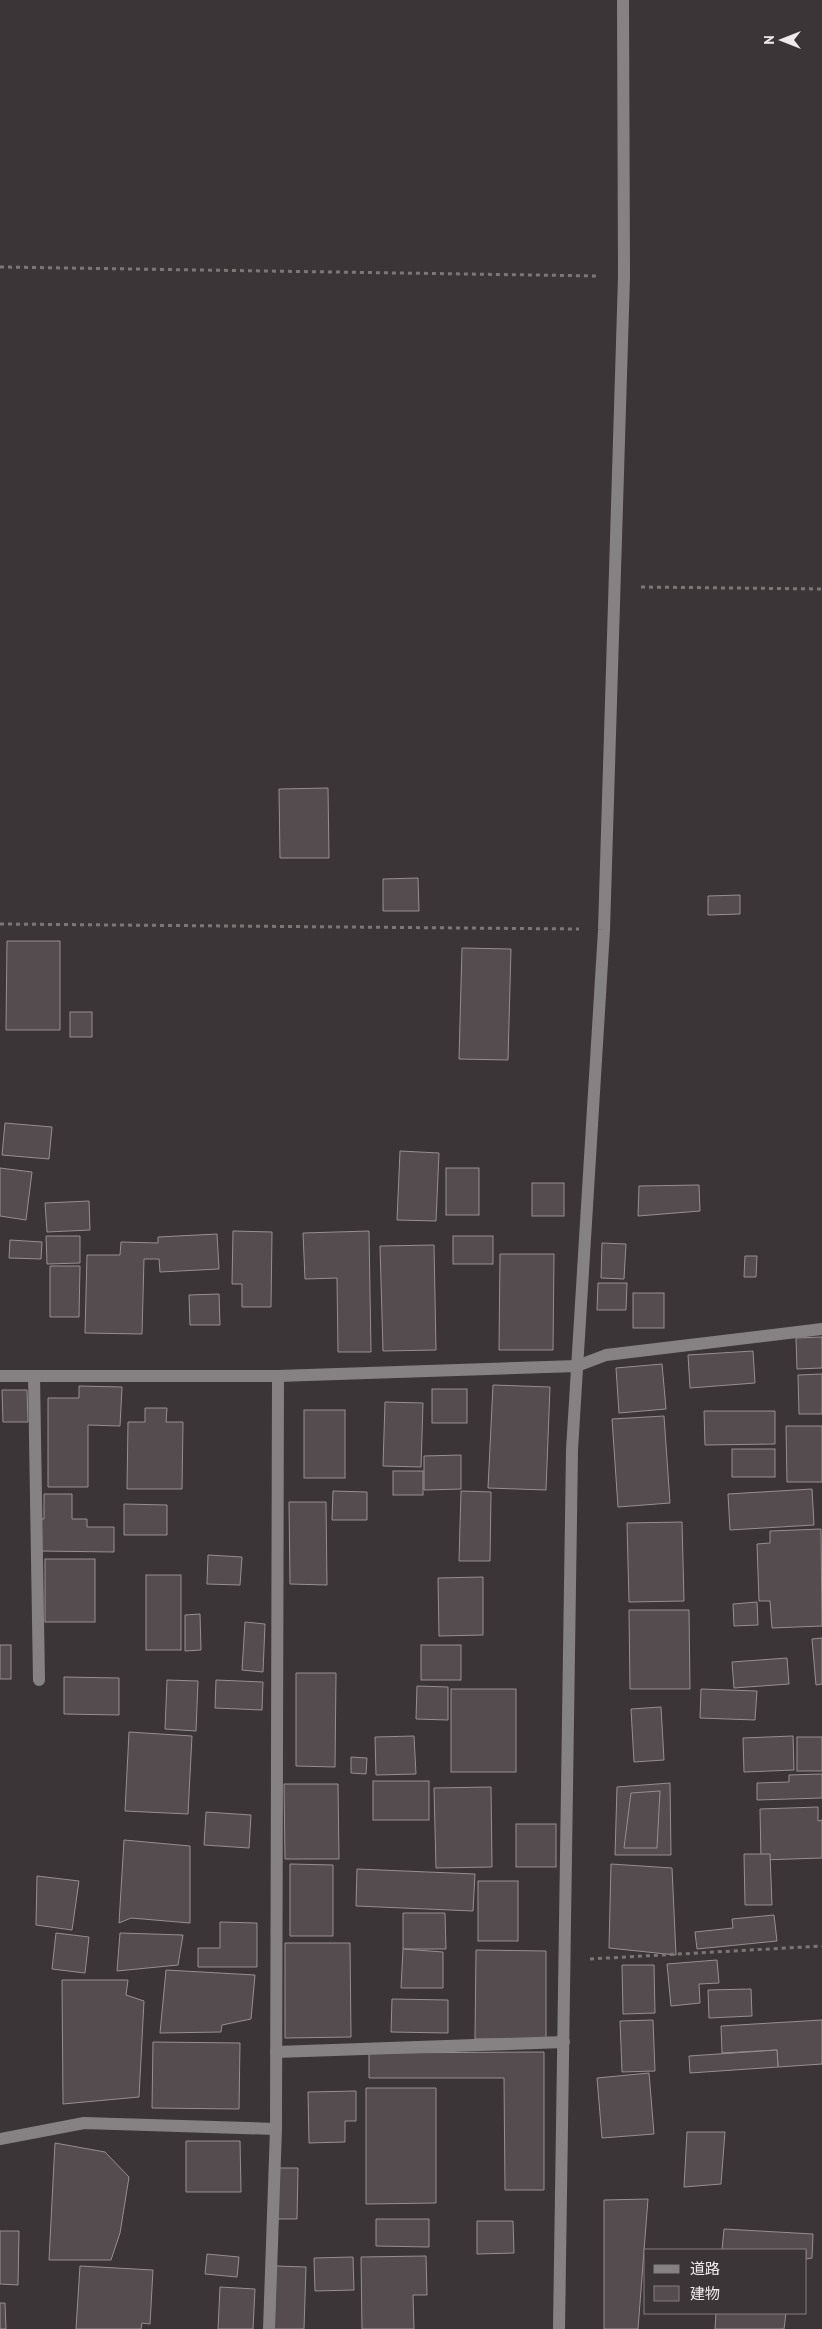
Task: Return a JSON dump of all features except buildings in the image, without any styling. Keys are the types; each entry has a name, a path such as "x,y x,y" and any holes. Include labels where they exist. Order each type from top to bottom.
{"street":[{"path":"559,2329 572,1460 604,930 616,587 624,277 623,0"},
{"path":"0,1376 278,1376 578,1366 606,1355 822,1329"},
{"path":"34,1376 39,1680"},
{"path":"268,2329 276,2129 278,1376"},
{"path":"276,2052 564,2042"},
{"path":"0,2138 84,2123 276,2129"}],"path":[{"path":"0,267 624,277"},
{"path":"616,587 822,588"},
{"path":"0,924 604,930"},
{"path":"564,1960 822,1946"}]}
